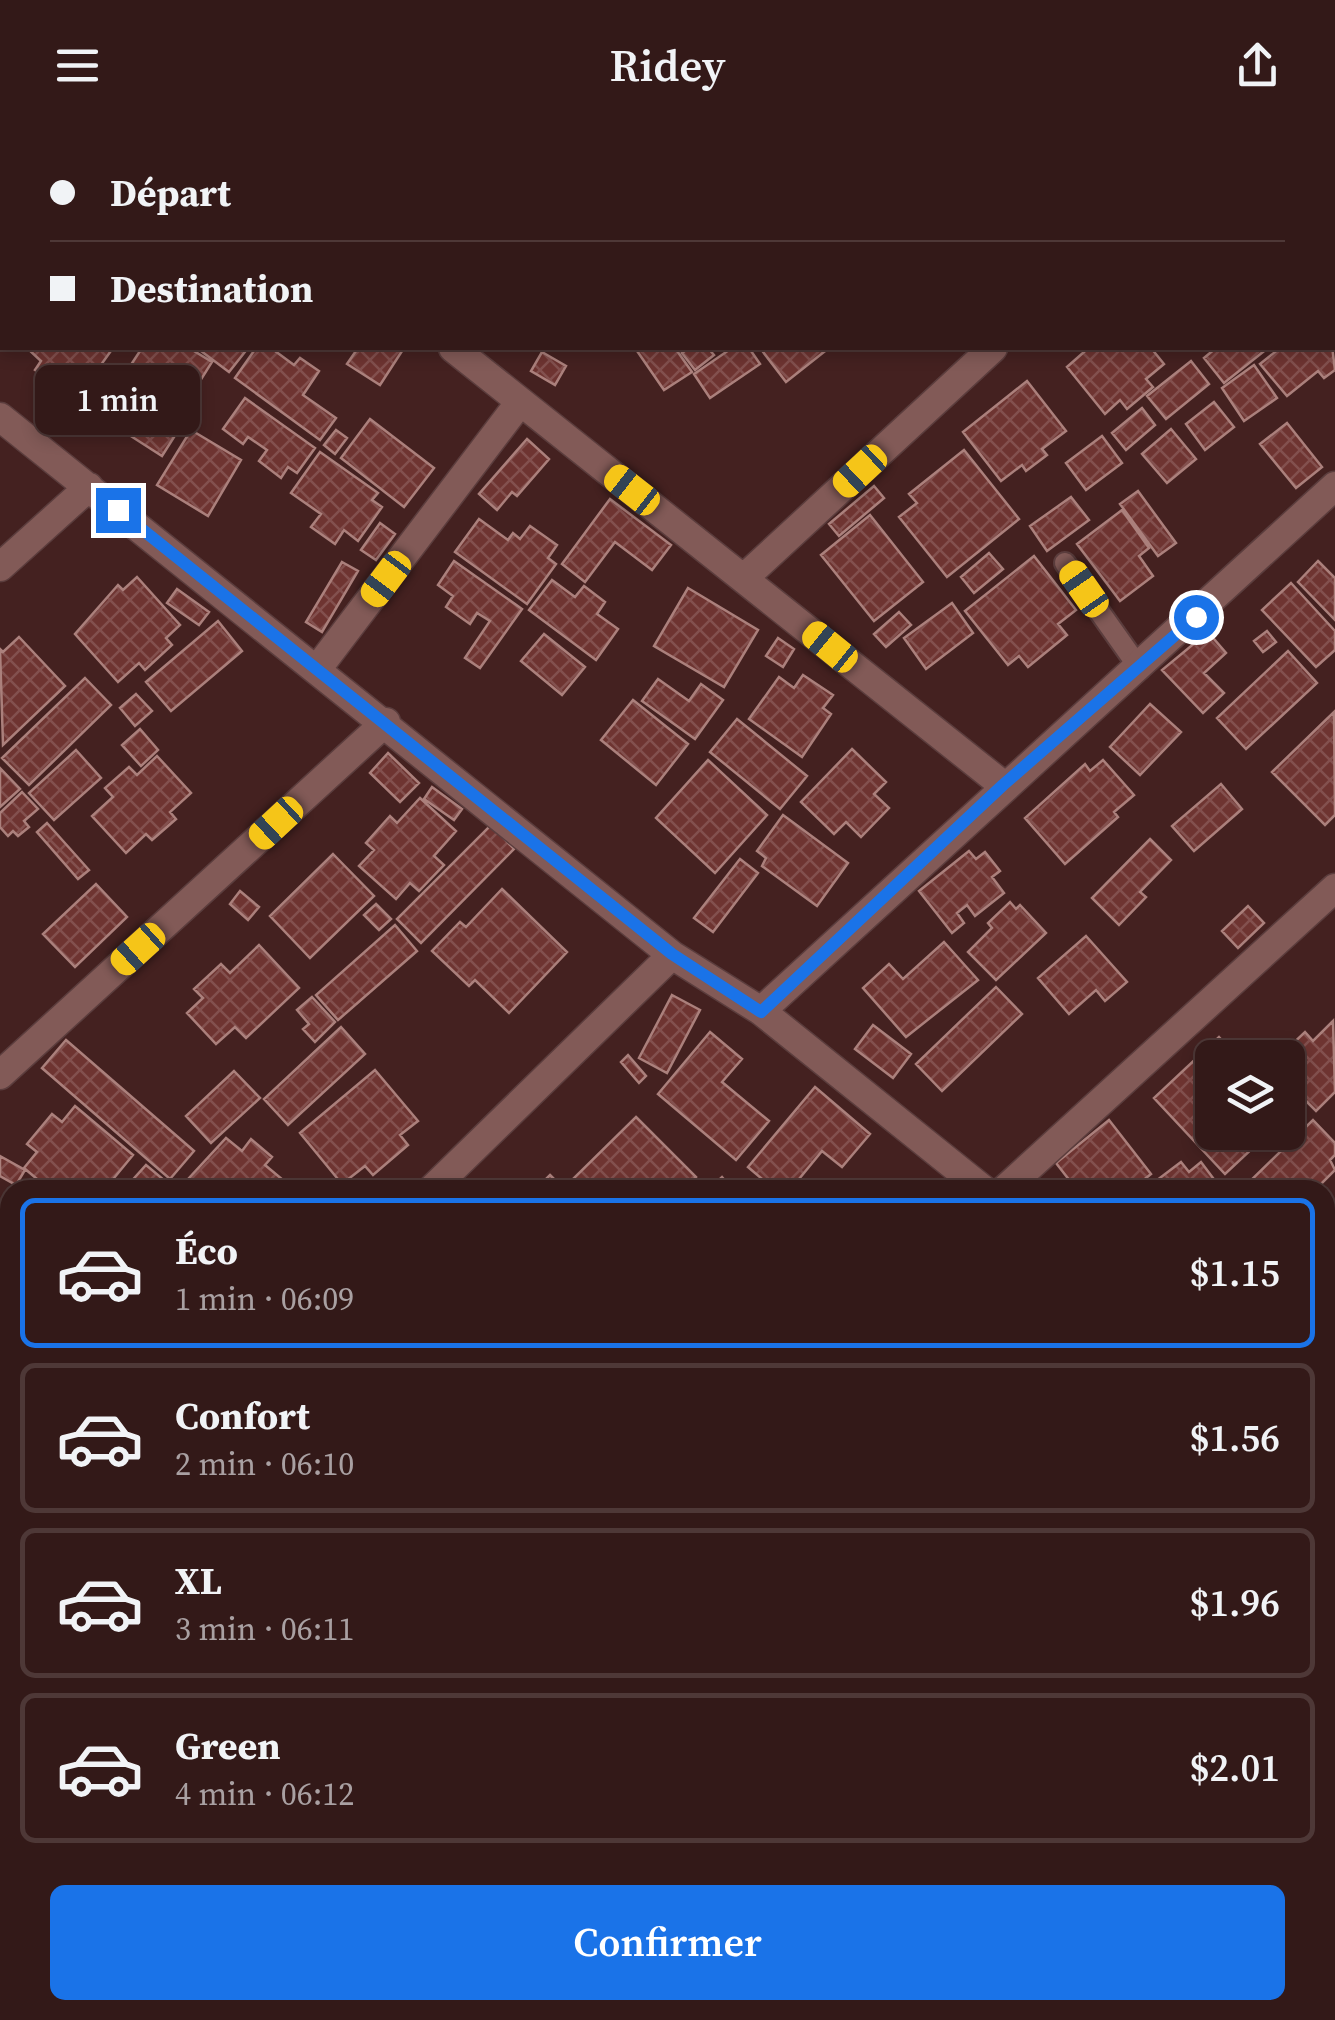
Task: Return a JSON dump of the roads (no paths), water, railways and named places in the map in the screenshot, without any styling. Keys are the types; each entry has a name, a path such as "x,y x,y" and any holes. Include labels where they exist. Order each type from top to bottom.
{"street":[{"path":"744,578 992,350"},
{"path":"468,351 520,402 1003,785"},
{"path":"318,668 520,402"},
{"path":"0,417 672,954 761,1012 971,1180"},
{"path":"761,1012 1003,785 1140,669 1335,486"},
{"path":"0,568 90,488"},
{"path":"0,1075 386,722"},
{"path":"1015,1180 1335,888"},
{"path":"441,1180 672,954"}],"lane":[{"path":"1065,562 1140,669"}]}
